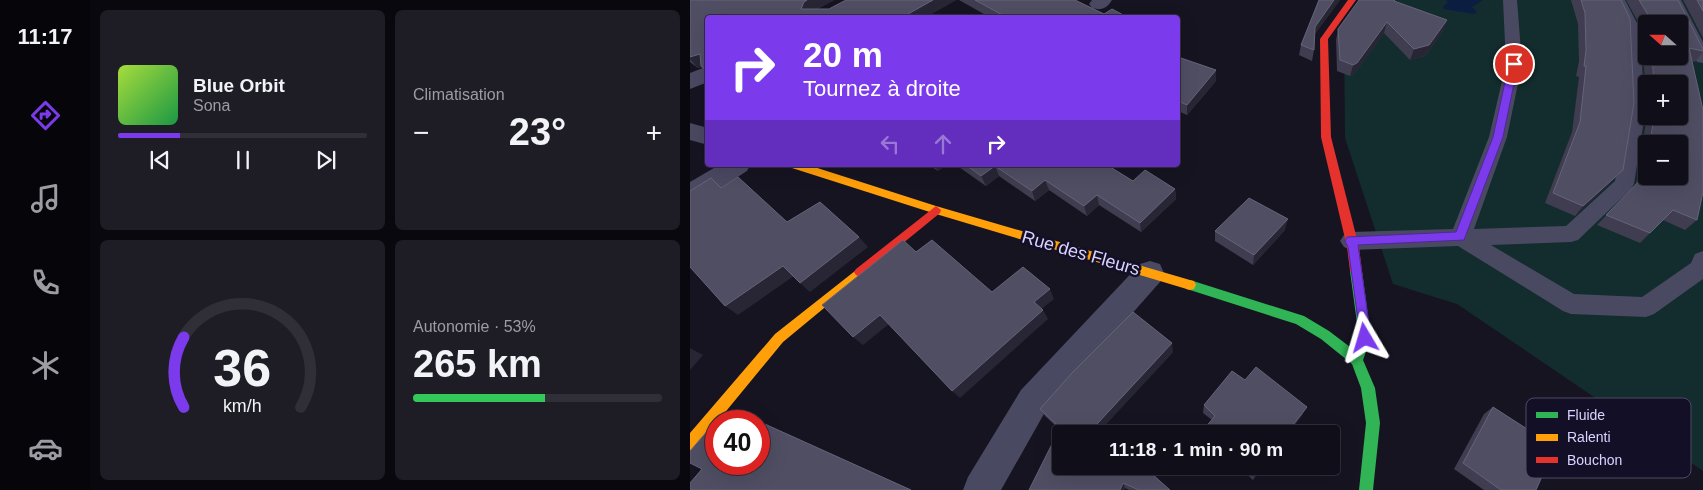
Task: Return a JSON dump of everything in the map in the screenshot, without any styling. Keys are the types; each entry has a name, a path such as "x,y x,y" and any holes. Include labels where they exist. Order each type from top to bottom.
{"street":[{"path":"1352,0 1324,39 1326,137 1353,247 1365,338 1357,360 1368,388 1373,423 1366,490"},
{"path":"690,82 705,74"},
{"path":"690,131 705,136"},
{"path":"690,195 735,167"},
{"name":"Rue des Fleurs","path":"802,167 936,210 1150,273 1300,320 1325,335 1357,360"},
{"path":"690,444 779,338 936,210"},
{"path":"981,490 1033,401 1150,273"}],"lane":[{"path":"1460,237 1498,137 1514,64 1510,0"},
{"path":"1351,241 1571,234 1624,184 1636,114 1632,29 1618,0"},
{"path":"1674,0 1703,58"},
{"path":"1460,237 1571,304 1646,307 1700,269 1703,260"}],"green space":[{"path":"1363,0 1703,0 1703,471 1691,463 1691,398 1595,398 1457,304 1393,284 1345,138 1344,30"}],"water":[{"path":"1446,0 1483,0 1472,7 1477,12 1474,14 1444,9 1443,7 1448,2"}],"building":[{"path":"690,0 807,0 801,9 829,9 846,0 933,0 906,15 705,15 705,69 701,66 700,54 690,57"},
{"path":"975,0 1075,0 1104,14 1112,9 1123,15 1002,15"},
{"path":"1319,0 1334,0 1315,27 1314,50 1301,45"},
{"path":"1359,0 1395,0 1447,20 1429,45 1414,49 1387,22 1357,63 1353,65 1340,60 1338,29"},
{"path":"1581,0 1621,0 1630,19 1634,103 1623,170 1583,206 1553,193 1580,122 1586,66 1584,66 1586,50 1585,13"},
{"path":"1639,0 1678,0 1686,15 1648,15"},
{"path":"1697,0 1703,0 1703,11"},
{"path":"1688,20 1703,49 1703,51 1689,48 1703,110 1703,192 1697,220 1673,210 1650,233 1606,215 1638,182 1638,185 1688,185 1688,135 1651,135 1653,125 1688,125 1688,75 1653,75 1653,65 1688,65"},
{"path":"1180,58 1216,70 1187,105 1180,102"},
{"path":"969,167 994,167 981,176"},
{"path":"996,167 1110,167 1133,181 1145,170 1175,189 1140,223 1097,195 1084,206 1045,180 1032,191"},
{"path":"738,177 787,222 820,202 859,237 800,283 783,266 725,306 690,267 690,191 711,178 721,188"},
{"path":"1249,198 1288,219 1254,255 1215,231"},
{"path":"903,240 916,252 932,240 992,292 1023,267 1050,289 1034,302 1043,310 952,391 880,315 853,337 822,305"},
{"path":"1133,312 1172,343 1098,425 1057,425 1040,409 1072,373"},
{"path":"1256,367 1307,407 1293,425 1207,425 1215,416 1204,405 1232,371 1245,380"},
{"path":"1493,407 1526,428 1526,478 1541,478 1536,490 1501,490 1463,463"},
{"path":"770,426 911,490 692,490 690,489 690,483 702,469 690,463 690,451 705,434 705,475 770,475"},
{"path":"1052,444 1052,475 1153,475 1170,490 1139,490 1123,483 1120,490 1029,490"}],"traffic: fast":[{"path":"1356,271 1365,338 1357,360 1368,388 1373,423 1366,490"},
{"path":"1190,285 1300,320 1325,335 1357,360"}],"traffic: slow":[{"path":"802,167 936,210 1190,285"},
{"path":"690,444 779,338 860,272"}],"traffic: jam":[{"path":"1352,0 1324,39 1326,137 1353,247 1356,271"},
{"path":"860,272 936,210"}],"route":[{"path":"1365,338 1351,241 1460,237 1498,137 1514,64"}]}
